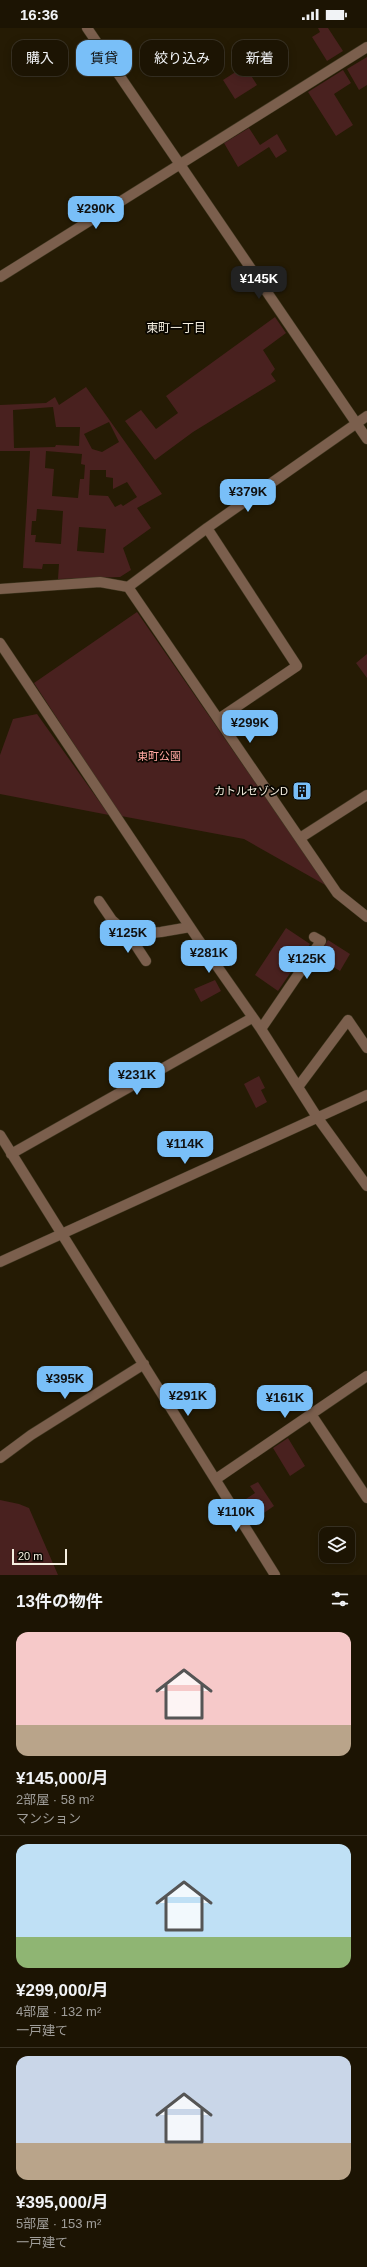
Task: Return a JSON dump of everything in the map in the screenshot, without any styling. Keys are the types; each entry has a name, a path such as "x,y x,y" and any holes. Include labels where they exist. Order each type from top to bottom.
{"street":[{"path":"87,28 367,439"},
{"path":"0,277 367,47"},
{"path":"128,587 207,528 367,416"},
{"path":"207,528 297,666 220,718"},
{"path":"0,588 100,582 128,587 220,718 337,893 358,912 367,917"},
{"path":"0,643 190,927 252,1018 261,1028 317,1117 367,1186"},
{"path":"300,838 367,795"},
{"path":"99,901 112,920 129,935 146,961"},
{"path":"129,935 190,927"},
{"path":"261,1028 321,941 314,936"},
{"path":"11,1154 252,1018"},
{"path":"298,1087 348,1020 367,1048"},
{"path":"0,1262 367,1095"},
{"path":"0,1135 144,1364 161,1396 216,1479 275,1575"},
{"path":"0,1458 31,1435 144,1364"},
{"path":"216,1479 367,1376"},
{"path":"311,1414 367,1498"}],"green space":[{"path":"318,28 328,28 343,51 327,61 312,37 320,32"},
{"path":"367,57 367,85 359,90 347,69"},
{"path":"343,70 351,83 334,94 353,125 336,136 308,92"},
{"path":"232,74 232,76 251,76 257,85 235,99 223,80"},
{"path":"249,128 260,145 277,134 287,151 276,158 269,147 238,167 224,143"},
{"path":"275,317 286,333 263,350 275,369 271,374 276,381 193,432 155,460 125,421 141,410 156,429 178,413 166,396"},
{"path":"86,387 162,494 137,508 151,528 123,548 131,570 120,577 58,579 59,564 43,564 42,569 23,568 30,451 0,451 0,405 46,403 55,397 59,405","holes":["53,407 56,427 80,427 79,446 56,445 55,447 14,448 13,410","109,422 119,442 102,452 92,449 84,434","46,451 82,454 81,464 85,465 84,479 80,479 78,498 52,496 54,469 45,468","90,470 106,470 106,477 113,478 113,489 127,482 137,497 123,506 121,504 115,507 108,496 89,495","37,509 63,511 61,544 35,542 36,535 31,535 32,521 36,521","79,527 106,529 104,553 77,551"]},
{"name":"東町公園","path":"137,612 327,886 244,839 121,816 34,683"},
{"path":"367,654 367,678 356,663"},
{"path":"37,714 109,815 0,794 0,755 13,719"},
{"path":"286,928 310,944 278,991 255,975"},
{"path":"328,940 350,954 340,971 317,957"},
{"path":"215,980 221,991 201,1002 194,989"},
{"path":"259,1076 265,1088 261,1090 267,1102 256,1108 244,1084"},
{"path":"288,1438 305,1466 290,1476 273,1448"},
{"path":"258,1482 274,1506 255,1519 243,1501 255,1493 250,1486"},
{"path":"0,1500 29,1508 58,1575 0,1575"}],"place":[{"name":"カトルセゾンD","path":"302,791"}],"district":[{"name":"東町一丁目","path":"176,328"}]}
